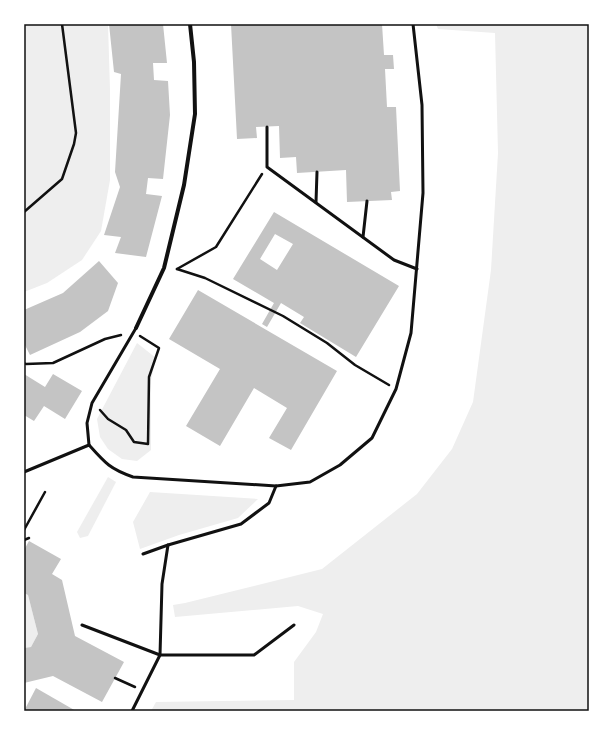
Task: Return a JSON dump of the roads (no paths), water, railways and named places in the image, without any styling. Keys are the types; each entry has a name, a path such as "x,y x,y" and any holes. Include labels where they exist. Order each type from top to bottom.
{"street":[{"path":"136,328 164,268 184,185 195,114 194,62 190,24"}],"lane":[{"path":"136,328 92,403 87,423 89,445 105,463 118,472 132,477 276,486 310,482 340,465 372,438 396,389 410,333 417,269 423,193 422,105 413,24"},
{"path":"267,127 267,167 394,260 417,269"},
{"path":"316,172 316,202"},
{"path":"363,237 367,201"},
{"path":"24,472 89,445"},
{"path":"142,554 168,544 241,524 269,503 276,486"},
{"path":"132,711 160,655 162,584 168,544"},
{"path":"82,625 160,655 254,654 294,624"}]}
